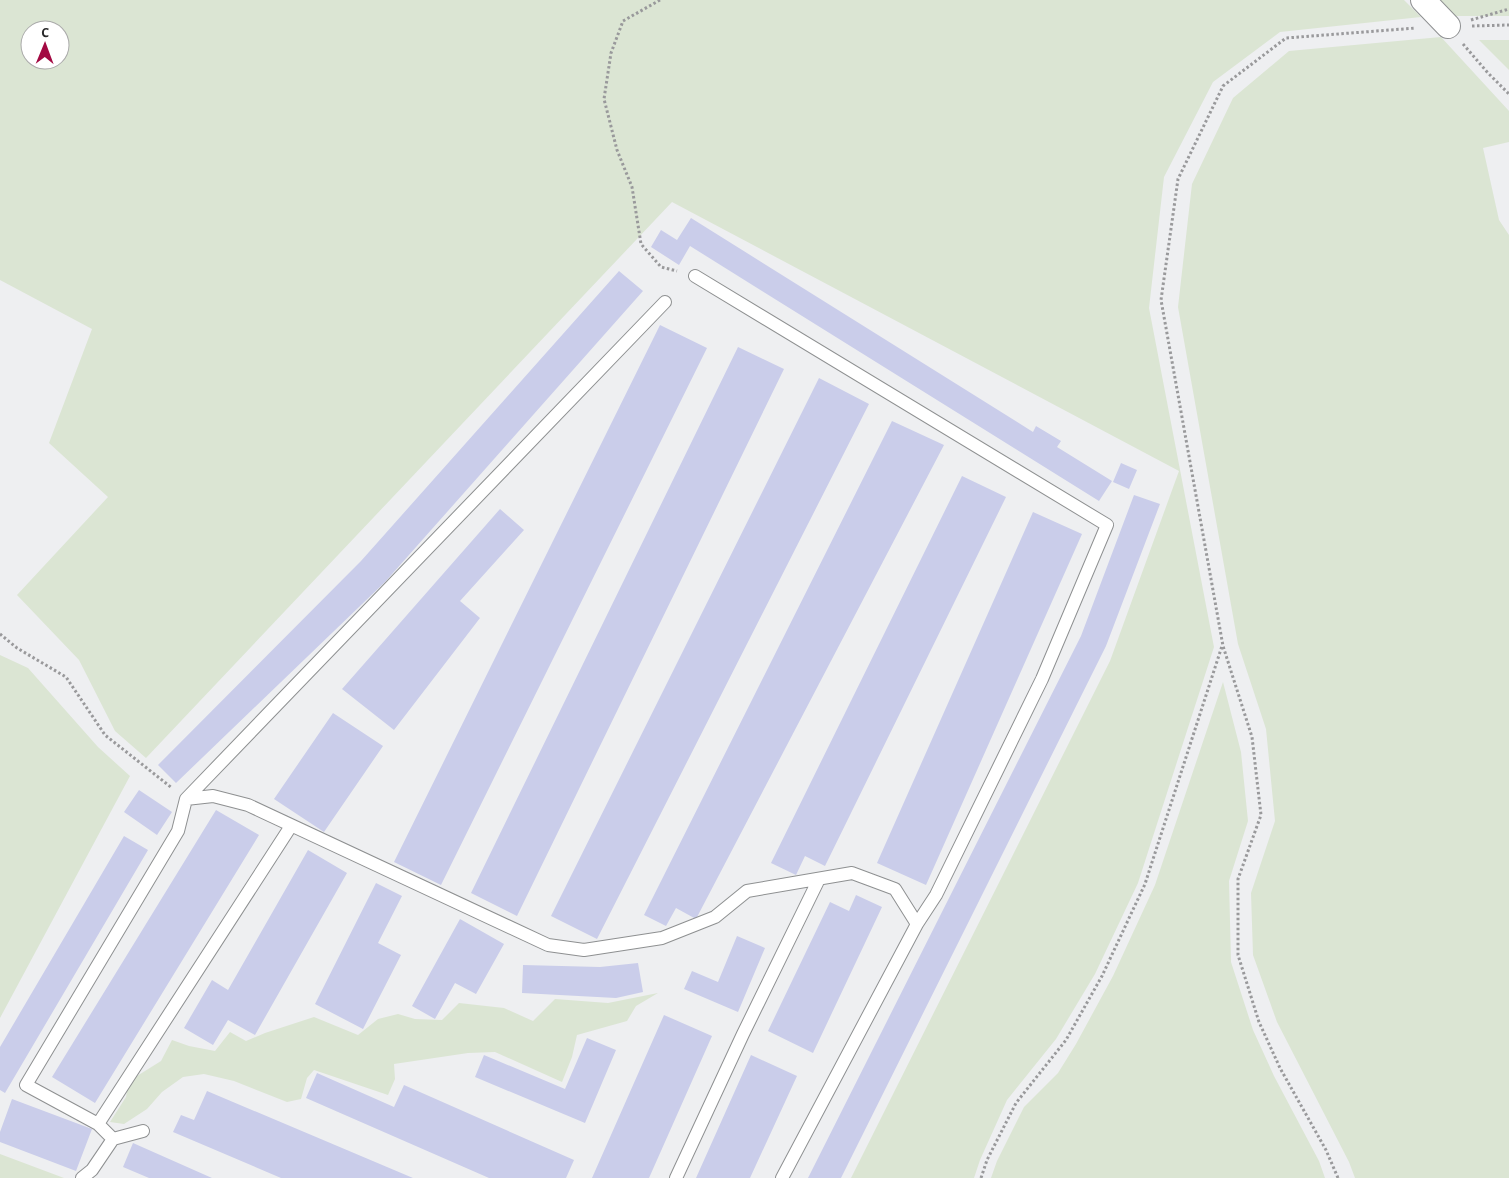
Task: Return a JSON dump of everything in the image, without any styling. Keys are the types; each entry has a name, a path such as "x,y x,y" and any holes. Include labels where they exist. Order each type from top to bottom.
{"street":[{"path":"1423,0 1448,26"}],"lane":[{"path":"695,276 1107,525 1042,679 936,895 917,924 782,1178"},
{"path":"113,1138 98,1124 26,1085 178,831 186,799 664,302"},
{"path":"186,799 213,796 248,805 548,945 584,950 662,938 715,917 747,891 852,873 895,889 917,924"},
{"path":"98,1124 291,826"},
{"path":"676,1178 743,1034 819,879"},
{"path":"82,1178 92,1170 113,1138 143,1131"}],"path":[{"path":"660,0 623,21 611,53 604,99 617,150 632,187 641,244 661,267 695,276"},
{"path":"1448,26 1509,9"},
{"path":"1448,26 1488,73 1509,94"},
{"path":"1338,1178 1326,1150 1280,1068 1259,1022 1238,955 1238,879 1261,815 1252,737 1223,646 1161,300 1178,179 1223,86 1286,38 1448,26 1509,26"},
{"path":"0,634 17,648 66,677 105,734 186,799"},
{"path":"981,1178 987,1160 1016,1103 1066,1040 1102,976 1145,884 1223,646"}],"green space":[{"path":"0,0 1404,0 1421,17 1280,32 1213,82 1164,177 1149,308 1214,647 1138,883 1095,974 1056,1039 1007,1100 974,1178 851,1178 1110,661 1179,471 672,202 146,758 115,731 79,660 17,595 108,497 49,443 92,329 0,280"},
{"path":"1438,0 1509,0 1509,16 1454,16"},
{"path":"1441,37 1509,111 1509,142 1483,148 1499,220 1509,235 1509,1178 1355,1178 1349,1162 1277,1022 1253,955 1251,893 1275,821 1266,729 1238,644 1178,307 1192,184 1233,98 1289,51"},
{"path":"1479,40 1509,40 1509,70"},
{"path":"0,655 28,668 98,747 130,776 0,1018"},
{"path":"1223,682 1241,752 1248,821 1229,881 1231,962 1253,1030 1274,1076 1319,1161 1325,1178 991,1178 997,1161 1024,1107 1058,1073 1113,976 1155,885"},
{"path":"658,993 636,1006 627,1021 577,1035 572,1057 562,1082 495,1052 468,1053 394,1064 395,1079 388,1095 314,1070 307,1078 301,1099 287,1102 234,1081 204,1074 183,1077 162,1092 147,1109 124,1124 110,1122 126,1097 129,1081 161,1061 172,1040 189,1046 215,1051 230,1032 246,1041 314,1017 358,1035 378,1019 398,1014 415,1019 442,1020 459,1003 504,1008 533,1021 555,999 608,1003"},
{"path":"0,1154 64,1178 0,1178"}],"building":[{"path":"691,218 1033,432 1036,426 1061,441 1057,447 1112,481 1099,501 690,246 679,265 651,247 661,230 677,240"},
{"path":"619,271 643,291 385,582 176,783 158,765 361,561"},
{"path":"660,325 707,348 441,885 394,862"},
{"path":"738,347 784,369 517,916 471,893"},
{"path":"819,378 869,404 597,939 551,916"},
{"path":"892,421 944,445 696,919 676,908 666,926 644,915"},
{"path":"1121,463 1137,470 1129,489 1113,482"},
{"path":"962,476 1006,497 825,866 805,856 796,875 771,863"},
{"path":"1134,495 1160,504 1106,646 841,1178 808,1178 1081,636"},
{"path":"500,509 524,530 460,601 480,618 394,730 342,689"},
{"path":"1033,512 1082,534 926,885 877,863"},
{"path":"333,713 383,746 324,832 274,799"},
{"path":"139,790 172,812 157,835 124,812"},
{"path":"216,810 259,835 95,1103 52,1077"},
{"path":"124,836 148,850 5,1093 0,1090 0,1047"},
{"path":"308,850 347,873 255,1035 228,1020 213,1045 184,1028 212,980 228,990"},
{"path":"376,883 402,896 378,943 401,955 363,1029 315,1004"},
{"path":"856,895 882,907 813,1053 768,1031 830,902 849,911"},
{"path":"460,919 504,944 476,994 455,983 435,1019 412,1006"},
{"path":"737,936 765,948 738,1012 684,989 692,971 718,982"},
{"path":"638,963 643,992 616,998 522,993 523,965 600,967"},
{"path":"664,1015 712,1036 649,1178 592,1178"},
{"path":"587,1038 616,1050 585,1123 475,1077 484,1055 565,1089"},
{"path":"751,1055 797,1076 750,1178 696,1178"},
{"path":"317,1073 394,1107 404,1085 574,1160 566,1178 489,1178 306,1098"},
{"path":"207,1091 413,1178 281,1178 173,1132 181,1115 194,1120"},
{"path":"12,1099 92,1129 76,1171 0,1142 0,1132"},
{"path":"133,1143 212,1178 149,1178 123,1167"}]}
